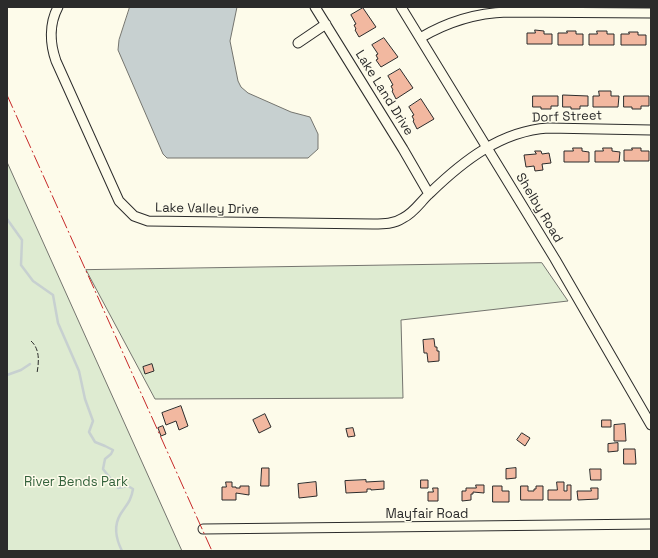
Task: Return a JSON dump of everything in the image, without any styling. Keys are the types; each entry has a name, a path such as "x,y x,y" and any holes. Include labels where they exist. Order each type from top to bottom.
{"street":[{"name":"Lake Valley Drive","path":"58,7 52,22 51,34 52,48 56,62 115,192 120,201 134,216 140,219 157,222 396,222 404,218 459,167 487,148"},
{"name":"Lake Land Drive","path":"315,7 429,194"},
{"name":"Shelby Road","path":"401,7 555,259 651,425"},
{"path":"420,38 448,24 471,16 486,13 651,13"},
{"path":"298,43 326,24"},
{"name":"Dorf Street","path":"487,148 509,136 539,129 651,130"},
{"name":"Mayfair Road","path":"203,529 651,524"}],"green space":[{"name":"River Bends Park","path":"7,162 182,551 7,551"},
{"path":"542,263 568,301 401,320 403,398 155,399 86,270"}],"shaded area":[{"path":"130,7 237,7 230,41 238,81 241,87 248,93 291,112 310,117 318,134 318,149 308,158 167,158 163,154 118,50 119,40"}],"building":[{"path":"363,8 376,27 359,37 355,30 354,25 356,24 351,15"},
{"path":"535,30 544,31 544,34 552,34 552,44 527,44 527,33 535,33"},
{"path":"567,31 576,31 576,34 583,34 583,45 558,45 558,33 567,33"},
{"path":"597,31 607,31 607,34 614,34 614,45 589,45 589,34 597,34"},
{"path":"629,32 638,32 638,35 646,35 646,45 621,45 621,34 629,34"},
{"path":"384,38 398,57 381,67 376,60 378,59 376,55 378,54 372,45"},
{"path":"400,69 413,88 396,99 392,91 391,86 393,85 388,76"},
{"path":"599,91 611,91 611,96 619,96 618,107 593,107 593,96 599,96"},
{"path":"563,95 588,96 588,106 580,106 580,109 563,107"},
{"path":"533,96 558,96 558,106 551,106 551,109 533,107"},
{"path":"624,96 649,96 649,106 641,106 641,109 624,107"},
{"path":"421,99 434,119 417,129 413,121 412,116 414,115 409,107"},
{"path":"573,148 582,148 582,151 589,152 589,162 564,162 564,151 573,151"},
{"path":"603,148 612,148 612,151 620,152 619,162 595,162 595,151 603,151"},
{"path":"632,148 641,148 641,151 649,151 649,161 624,161 624,150 632,150"},
{"path":"535,151 541,151 542,154 549,153 551,163 542,164 543,170 535,171 534,166 526,167 524,155 536,154"},
{"path":"434,339 435,347 437,347 437,351 439,351 439,361 428,362 427,353 424,353 423,340"},
{"path":"152,364 154,371 145,374 143,367"},
{"path":"181,406 188,426 179,430 176,421 166,425 162,413"},
{"path":"265,414 271,427 259,433 253,420"},
{"path":"602,420 611,420 611,427 602,427"},
{"path":"625,424 626,441 614,441 614,425"},
{"path":"163,426 166,434 161,436 158,428"},
{"path":"353,428 355,436 348,437 346,429"},
{"path":"522,433 530,438 525,446 517,440"},
{"path":"618,443 618,451 608,452 608,444"},
{"path":"624,449 635,449 636,464 624,464"},
{"path":"262,468 269,468 269,486 261,486"},
{"path":"516,468 516,478 506,479 506,469"},
{"path":"590,469 601,469 601,480 591,480"},
{"path":"366,480 366,482 384,481 384,489 367,489 367,492 346,493 345,481"},
{"path":"421,480 428,480 428,488 421,488"},
{"path":"226,482 232,482 232,487 236,488 240,488 240,486 249,486 249,495 236,493 236,500 222,500 222,487 226,487"},
{"path":"316,482 317,496 299,498 298,484"},
{"path":"557,482 564,482 564,491 567,491 567,485 571,485 571,500 548,500 548,490 557,490"},
{"path":"476,485 484,485 484,493 473,492 473,494 471,494 471,500 462,501 462,491 466,491 466,488 476,488"},
{"path":"493,486 502,486 502,491 509,491 509,502 493,502"},
{"path":"521,486 528,486 528,491 534,491 536,486 543,486 543,500 521,500"},
{"path":"433,488 438,488 438,501 428,501 428,492 433,492"},
{"path":"591,488 598,488 598,499 578,500 577,491 591,491"}],"waterway":[{"path":"7,219 22,240 21,265 33,281 53,295 58,323 79,371 85,399 93,421 89,432 95,442 113,450 105,459 103,469 118,488 128,486 133,489 130,500 120,515 116,528 118,542 122,551"},
{"path":"7,375 21,370 30,364"}],"fence":[{"path":"31,341 37,352 37,373"}],"power":[{"path":"7,95 212,551"}]}
